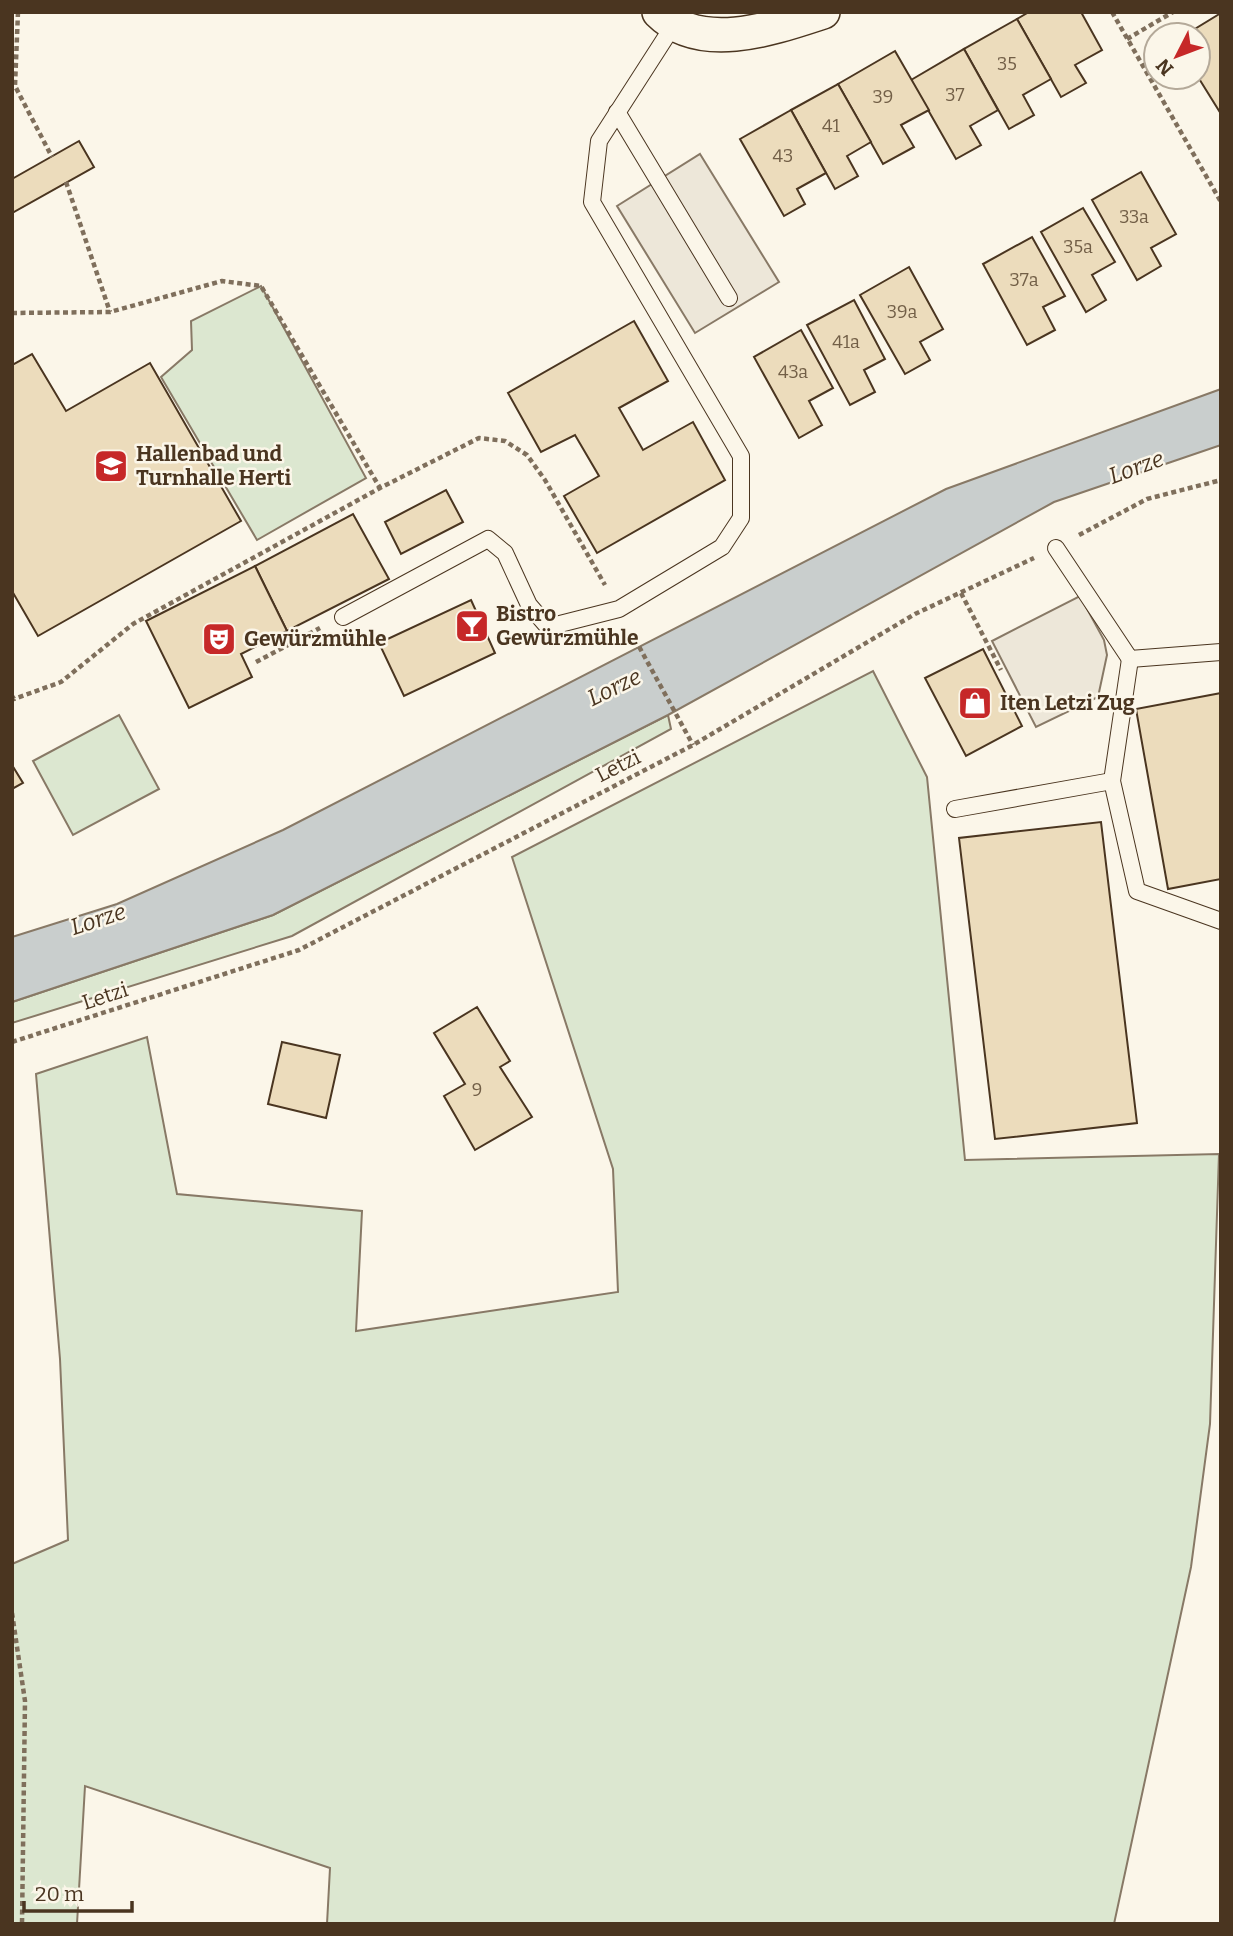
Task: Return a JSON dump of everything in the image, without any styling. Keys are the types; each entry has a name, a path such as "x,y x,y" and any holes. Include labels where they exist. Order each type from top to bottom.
{"street":[{"path":"666,19 716,37 810,16"}],"lane":[{"path":"343,617 488,539 505,553 529,605 548,627 619,609 722,547 741,518 741,456 593,202 599,141 666,19"},
{"path":"617,112 729,298"},
{"path":"1056,548 1130,659 1112,781 1137,891 1221,921"},
{"path":"1130,659 1221,652"},
{"path":"955,808 1112,781"}],"path":[{"path":"18,12 15,86 51,157"},
{"path":"1112,12 1221,202"},
{"path":"1127,39 1172,12"},
{"path":"66,182 110,313"},
{"path":"12,313 110,313 222,281 261,286 380,488"},
{"path":"12,696 14,699 61,682 134,624 380,488 479,438 505,441 527,455 545,480 693,745"},
{"name":"Letzi","path":"12,1042 299,950 693,745 915,614 1056,548 1147,499 1221,480"},
{"path":"961,593 1001,670"},
{"path":"256,662 343,617"},
{"path":"12,1613 25,1701 22,1924"}],"green space":[{"path":"261,286 366,478 257,540 161,377 192,350 191,321"},
{"path":"873,671 927,777 965,1160 1219,1154 1210,1424 1191,1567 1114,1924 327,1924 330,1868 85,1786 77,1924 12,1924 12,1564 68,1540 60,1359 36,1074 147,1037 177,1194 362,1211 356,1331 618,1292 613,1169 512,857"},
{"path":"119,715 159,789 73,835 33,761"},
{"path":"668,715 671,729 292,936 12,1023 12,1002 273,915"}],"shaded area":[{"path":"700,154 779,282 695,333 617,206"},
{"path":"1080,596 1104,640 1107,655 1098,697 1036,727 992,641"}],"water":[{"name":"Lorze","path":"1221,389 1221,445 1054,502 668,715 273,915 12,1002 12,937 117,904 283,830 946,489"}],"building":[{"path":"1029,12 1081,12 1102,50 1075,65 1086,83 1061,97 1017,19"},
{"path":"1221,13 1221,114 1207,91 1212,91 1212,21 1208,21"},
{"path":"1017,19 1051,79 1023,95 1034,115 1009,129 964,49"},
{"path":"964,49 998,110 970,126 981,145 956,159 911,80"},
{"path":"895,51 929,110 901,125 914,147 883,164 838,84"},
{"path":"838,84 871,142 847,156 858,176 835,189 791,110"},
{"path":"791,110 826,173 797,189 805,204 784,216 740,139"},
{"path":"79,141 94,167 12,213 12,179"},
{"path":"1141,172 1176,234 1151,248 1161,266 1137,280 1092,200"},
{"path":"1083,208 1115,262 1092,275 1106,300 1086,312 1041,232"},
{"path":"1032,237 1065,296 1043,307 1055,330 1027,345 983,264"},
{"path":"909,267 943,329 920,342 930,360 905,374 860,295"},
{"path":"854,300 885,359 864,370 875,392 850,405 807,325"},
{"path":"634,321 668,381 619,408 643,450 693,422 725,480 597,553 564,496 599,476 575,435 541,452 508,393"},
{"path":"801,330 833,388 809,401 822,425 799,438 754,357"},
{"name":"Hallenbad und Turnhalle Herti","path":"32,354 66,411 150,363 241,521 38,636 12,591 12,365"},
{"path":"446,490 463,522 401,554 385,522"},
{"path":"353,514 389,579 287,631 255,566"},
{"path":"255,566 287,631 241,654 252,677 189,708 146,621"},
{"path":"471,600 495,653 404,696 379,643"},
{"path":"983,649 1022,726 966,756 925,678"},
{"path":"1221,693 1221,879 1168,889 1136,709"},
{"path":"12,765 23,783 12,789"},
{"path":"1101,822 1137,1123 995,1139 959,838"},
{"path":"477,1007 510,1061 500,1067 532,1117 475,1150 444,1096 465,1084 434,1033"},
{"path":"282,1042 340,1055 326,1118 268,1104"}],"place":[{"name":"Hallenbad und Turnhalle Herti","path":"111,466"},
{"name":"Bistro Gewürzmühle","path":"472,626"},
{"name":"Gewürzmühle","path":"219,639"},
{"name":"Iten Letzi Zug","path":"975,703"}]}
